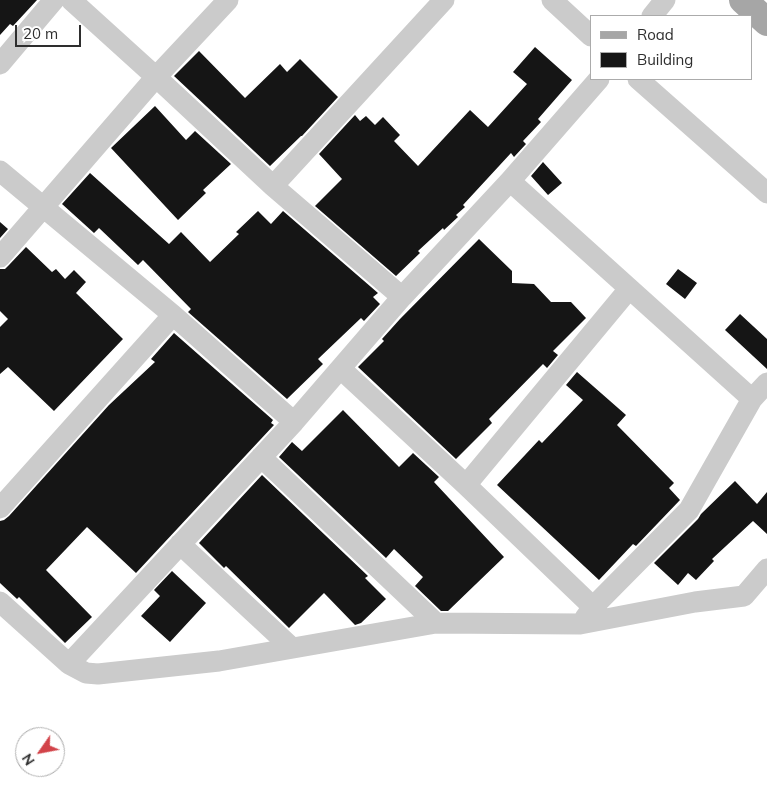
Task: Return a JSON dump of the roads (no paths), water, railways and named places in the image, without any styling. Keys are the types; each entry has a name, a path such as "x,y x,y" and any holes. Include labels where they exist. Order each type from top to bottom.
{"main road":[{"path":"743,0 767,22"}],"street":[{"path":"0,64 54,0"},
{"path":"71,0 273,186 402,297"},
{"path":"0,257 156,77 228,0"},
{"path":"273,186 444,0"},
{"path":"552,0 590,35"},
{"path":"653,15 665,0"},
{"path":"69,664 294,422 402,297 510,181 598,80"},
{"path":"639,80 767,193"},
{"path":"0,171 173,315 294,422"},
{"path":"510,181 752,399"},
{"path":"466,485 629,289"},
{"path":"0,508 173,315"},
{"path":"341,369 593,607"},
{"path":"580,624 593,607 689,510 752,399 767,383"},
{"path":"261,458 436,623"},
{"path":"180,544 292,648"},
{"path":"0,602 69,664 86,672 98,674 218,661 436,623 580,624 695,602 744,596 767,569"}]}
